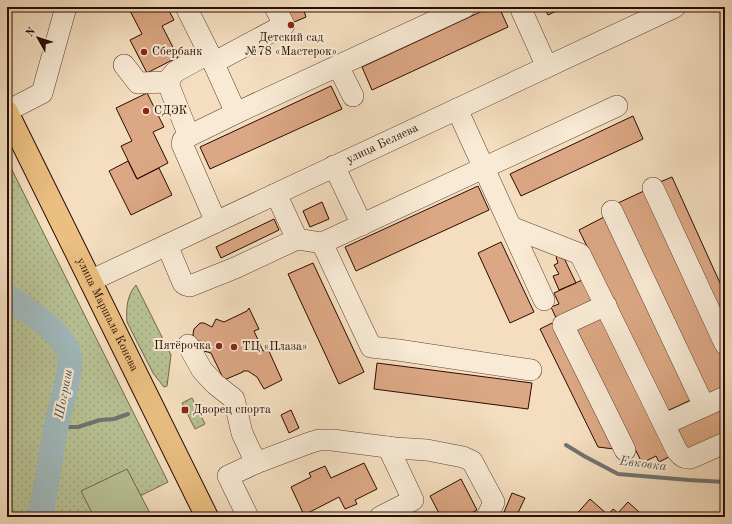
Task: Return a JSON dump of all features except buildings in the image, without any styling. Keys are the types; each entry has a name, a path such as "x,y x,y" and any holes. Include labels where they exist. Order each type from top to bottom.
{"main road":[{"name":"улица Маршала Конева","path":"7,111 207,517"}],"street":[{"path":"7,111 42,93 66,7"},
{"path":"186,7 236,113"},
{"path":"189,136 168,86 170,78 175,72 211,58 284,25 275,7"},
{"path":"216,222 182,144 183,140 236,113 465,7"},
{"path":"520,7 547,67"},
{"name":"улица Беляева","path":"90,281 675,7"},
{"path":"124,65 138,83 169,82"},
{"path":"338,66 353,96"},
{"path":"167,245 183,283 190,286 236,268 298,239 322,243 618,106"},
{"path":"457,109 544,300"},
{"path":"334,166 362,225"},
{"path":"653,188 725,344"},
{"path":"276,194 298,239"},
{"path":"612,211 704,406"},
{"path":"510,227 580,254 677,451 682,457 691,458 725,443"},
{"path":"322,243 371,347 531,370"},
{"path":"606,305 563,325 625,450"},
{"path":"188,345 202,370 215,384 234,398 242,433 256,463"},
{"path":"664,424 725,397"},
{"path":"248,517 228,476 256,463 320,440 427,450 464,457 472,461 494,502 487,517"},
{"path":"380,517 409,508 388,447"}],"green space":[{"path":"7,160 168,482 98,517 7,517"},
{"path":"136,285 171,355 167,386 164,387 153,373 127,322 128,302"},
{"path":"192,398 205,424 195,429 182,403"},
{"path":"127,469 152,517 94,517 81,491"}],"waterway":[{"name":"Шограш","path":"7,296 54,331 65,345 70,358 68,377 57,422 42,509 37,517"},
{"name":"Евковка","path":"57,423 68,427 78,427 100,420 114,419 128,414"},
{"name":"Евковка","path":"566,445 618,474 725,482"}],"place":[{"name":"Детский сад №78 «Мастерок»","path":"291,25"},
{"name":"Сбербанк","path":"144,52"},
{"name":"СДЭК","path":"146,111"},
{"name":"Пятёрочка","path":"219,346"},
{"name":"ТЦ «Плаза»","path":"234,347"},
{"name":"Дворец спорта","path":"185,410"}]}
